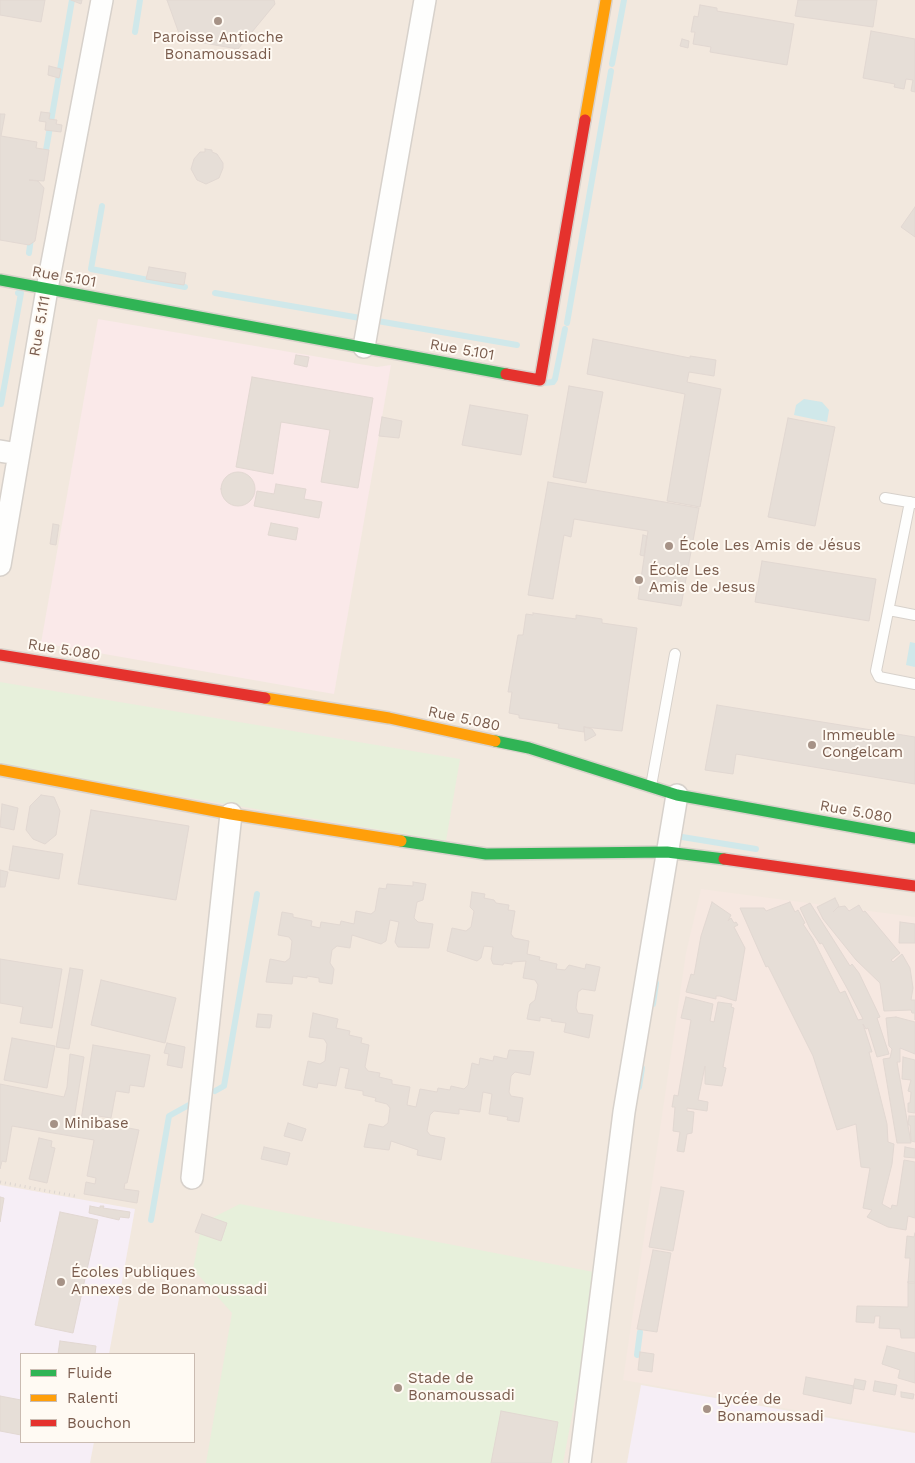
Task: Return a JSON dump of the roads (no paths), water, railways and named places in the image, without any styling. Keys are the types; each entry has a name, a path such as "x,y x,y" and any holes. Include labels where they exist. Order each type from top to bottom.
{"main road":[{"name":"Rue 5.101","path":"0,280 540,380 606,0"},
{"name":"Rue 5.080","path":"0,656 389,718 529,748 677,796 915,838"},
{"path":"0,770 231,814 486,854 667,852 755,862 915,886"}],"street":[{"name":"Rue 5.111","path":"0,565 9,453 47,289 102,0"},
{"path":"364,347 426,0"},
{"path":"580,1463 624,1112 677,796"},
{"path":"192,1178 231,814"}],"lane":[{"path":"885,498 912,502 876,671 879,677 915,684"},
{"path":"889,610 915,615"},
{"path":"651,786 675,654"}],"water":[{"path":"804,399 822,402 829,410 827,422 794,415 796,405"},
{"path":"910,642 915,643 915,667 906,665"}],"waterway":[{"path":"45,156 72,0"},
{"path":"135,32 140,0"},
{"path":"612,64 624,0"},
{"path":"567,323 611,71"},
{"path":"102,206 91,269 185,287"},
{"path":"29,253 31,238"},
{"path":"1,404 21,293 18,293"},
{"path":"215,293 517,345"},
{"path":"545,383 553,382 555,379 565,329"},
{"path":"676,836 756,849"},
{"path":"215,1091 224,1086 257,894"},
{"path":"653,1004 656,983"},
{"path":"639,1087 642,1068"},
{"path":"151,1220 169,1116 196,1101"},
{"path":"637,1355 640,1332"}],"place":[{"name":"Paroisse Antioche Bonamoussadi","path":"218,21"},
{"name":"École Les Amis de Jésus","path":"669,546"},
{"name":"École Les Amis de Jesus","path":"639,580"},
{"name":"Immeuble Congelcam","path":"812,745"},
{"name":"Minibase","path":"54,1124"},
{"name":"Écoles Publiques Annexes de Bonamoussadi","path":"61,1282"},
{"name":"Stade de Bonamoussadi","path":"398,1388"},
{"name":"Lycée de Bonamoussadi","path":"707,1409"}]}
